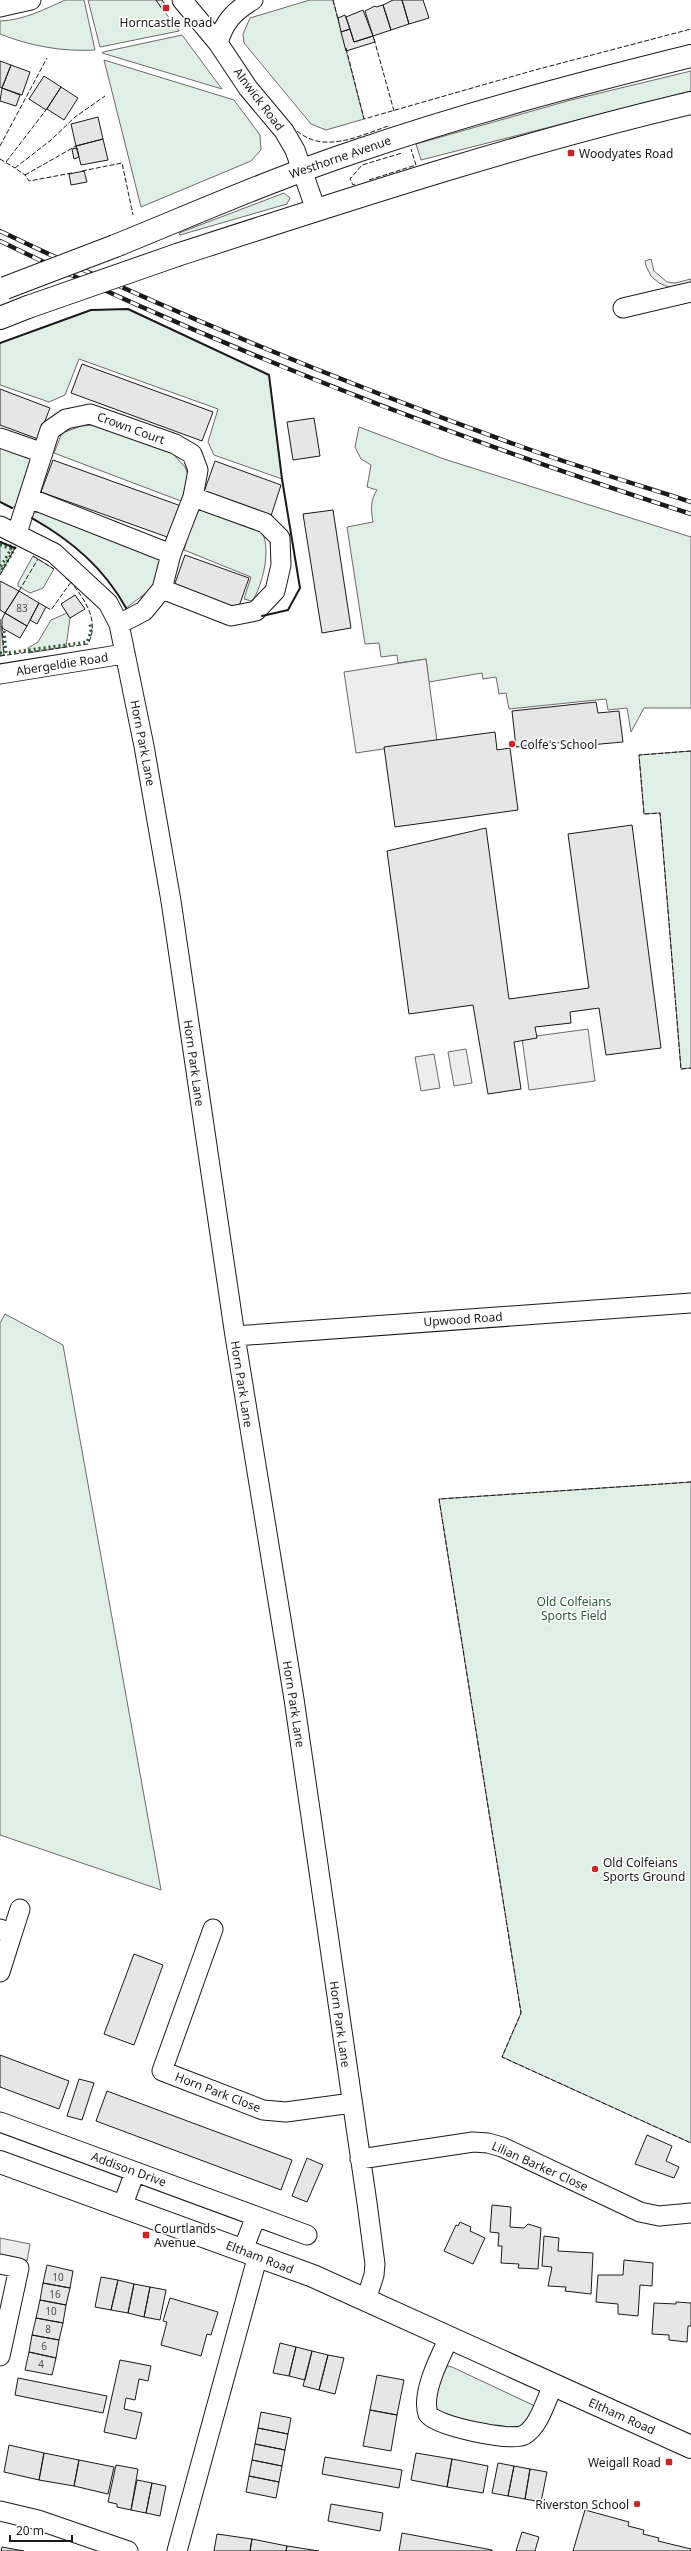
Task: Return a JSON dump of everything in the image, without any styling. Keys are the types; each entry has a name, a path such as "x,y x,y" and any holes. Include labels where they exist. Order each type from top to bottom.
{"highway":[{"name":"Westhorne Avenue","path":"2,288 115,246 302,170 403,135 555,91 691,56"},
{"path":"0,318 177,255 316,210 568,135 691,103"},
{"name":"Eltham Road","path":"0,2162 251,2253 366,2300 691,2447"}],"street":[{"path":"0,7 31,0"},
{"name":"Alnwick Road","path":"182,0 218,44 248,88 284,131 302,170 316,210"},
{"path":"218,44 223,26 234,12 253,0"},
{"path":"623,308 691,292"},
{"name":"Crown Court","path":"8,530 29,498 50,430 66,419 90,414 175,444 192,454 198,470 193,497 171,554 162,589 144,611 119,624"},
{"path":"0,438 43,453"},
{"path":"162,589 231,616 256,610 275,592 281,565 280,538 265,523 193,497"},
{"path":"29,498 171,554"},
{"name":"Horn Park Lane","path":"8,530 59,556 108,603 119,624 144,746 171,901 235,1336 294,1699 352,2103 375,2264 374,2275 366,2300"},
{"name":"Abergeldie Road","path":"0,674 124,654"},
{"name":"Upwood Road","path":"235,1336 691,1303"},
{"path":"0,1972 6,1932 20,1909"},
{"name":"Horn Park Close","path":"213,1929 162,2071 263,2110 286,2112 352,2103"},
{"name":"Addison Drive","path":"1,2125 307,2235"},
{"name":"Lilian Barker Close","path":"360,2159 473,2142 488,2143 502,2147 640,2212 659,2216 691,2213"},
{"path":"122,2206 135,2172"},
{"path":"177,2551 251,2253 256,2216"},
{"path":"0,2264 19,2268 4,2324 0,2356"},
{"path":"449,2338 432,2377 427,2398 428,2414 437,2423 507,2438 520,2437 528,2432 535,2423 553,2385"},
{"path":"0,2511 38,2520 128,2551"}],"green space":[{"path":"65,0 84,0 95,50 59,49 35,45 0,34 0,21 25,17"},
{"path":"88,0 156,0 179,31 100,47"},
{"path":"310,0 333,0 364,119 326,130 311,124 244,43 243,34 250,18"},
{"path":"182,35 222,89 102,53 103,52"},
{"path":"104,60 234,100 260,135 261,150 251,161 141,207"},
{"path":"691,71 691,91 421,160 416,144 571,100"},
{"path":"284,193 290,198 287,204 180,235 179,233"},
{"path":"128,309 269,375 282,479 214,455 208,442 218,409 79,359 65,395 49,402 0,385 0,343 91,310"},
{"path":"93,425 172,453 185,467 189,477 181,501 54,453 62,433 81,426"},
{"path":"359,427 444,459 691,537 691,708 644,708 631,732 627,708 608,710 606,699 509,709 506,693 499,694 496,677 483,679 482,673 429,682 426,659 398,663 397,655 381,657 379,643 365,644 347,527 373,522 373,498 377,490 367,487 371,465 361,459 355,447"},
{"path":"0,447 31,459 19,504 12,508 0,502"},
{"path":"196,507 261,531 266,546 265,566 260,586 252,601 244,599 251,577 184,550"},
{"path":"50,511 155,556 161,561 154,587 126,608 108,580 86,557 74,546 32,519 33,513"},
{"path":"0,542 15,548 1,573 0,572"},
{"path":"33,556 54,569 43,588 30,593 18,586 18,583"},
{"path":"67,613 70,618 66,647 29,653 28,648 38,642 51,620"},
{"path":"0,619 4,655 0,656"},
{"path":"691,751 691,1068 681,1069 660,813 644,814 639,755"},
{"path":"5,1314 63,1345 161,1890 0,1835 0,1323"},
{"name":"Old Colfeians Sports Field","path":"691,1482 691,2143 502,2057 521,2013 439,1499"},
{"path":"448,2366 537,2407 520,2432 438,2415 435,2403 437,2382 439,2375"}],"shaded area":[{"path":"651,259 654,271 667,282 675,283 691,279 691,284 671,288 659,283 651,276 646,266 645,261"},
{"path":"426,659 437,741 356,753 344,672"},
{"path":"588,1029 595,1081 529,1090 522,1038"},
{"path":"466,1049 472,1083 454,1086 448,1052"},
{"path":"434,1054 440,1088 421,1091 415,1057"},
{"path":"0,2238 30,2244 27,2261 0,2255"}],"building":[{"path":"156,0 162,0 166,6 162,9"},
{"path":"393,0 402,0 409,24 391,30 383,5"},
{"path":"402,0 423,0 429,18 409,24"},
{"path":"383,5 391,30 373,36 365,11 375,6"},
{"path":"363,10 373,36 354,42 346,17"},
{"path":"345,15 350,29 341,32 338,18"},
{"path":"350,29 354,42 373,36 375,42 346,51 341,32"},
{"path":"0,61 11,65 2,88 0,87"},
{"path":"11,65 30,72 22,95 2,88"},
{"path":"44,76 61,87 46,110 29,99"},
{"path":"61,87 78,98 64,120 47,109"},
{"path":"2,88 20,95 16,106 0,101"},
{"path":"98,117 103,139 76,146 71,124"},
{"path":"103,139 108,160 81,165 76,146"},
{"path":"77,148 79,157 74,159 72,149"},
{"path":"84,171 87,182 71,185 69,174"},
{"path":"82,364 213,412 202,441 71,393"},
{"path":"0,389 50,408 38,439 0,425"},
{"path":"314,418 320,456 293,460 287,422"},
{"path":"53,460 181,506 170,538 41,492"},
{"path":"215,461 281,485 271,516 204,492"},
{"path":"333,510 351,628 322,633 303,514"},
{"path":"185,555 249,578 238,609 174,586"},
{"path":"0,581 19,591 5,613 0,610"},
{"path":"19,591 39,603 27,626 5,613"},
{"path":"75,595 85,609 70,618 61,604"},
{"path":"39,603 46,607 37,624 30,620"},
{"path":"5,613 27,626 20,638 2,628 2,619"},
{"path":"596,702 598,713 619,711 623,742 567,747 566,742 516,747 512,711"},
{"path":"495,732 497,750 510,748 518,810 395,827 384,747"},
{"path":"632,825 661,1048 606,1055 599,1008 570,1012 571,1023 535,1027 537,1038 514,1042 521,1089 488,1094 473,1005 409,1014 387,851 486,828 509,999 589,988 568,834"},
{"path":"134,1954 163,1965 134,2045 104,2034"},
{"path":"0,2055 69,2081 59,2109 0,2087"},
{"path":"79,2079 94,2083 82,2120 67,2116"},
{"path":"107,2091 292,2160 281,2190 96,2121"},
{"path":"647,2135 672,2146 666,2161 679,2167 674,2178 635,2164"},
{"path":"307,2158 323,2165 307,2202 292,2196"},
{"path":"492,2205 511,2207 510,2227 524,2228 528,2224 541,2228 538,2269 518,2268 519,2264 501,2263 502,2246 498,2246 499,2233 490,2232"},
{"path":"460,2222 471,2227 470,2231 485,2238 473,2264 444,2251 456,2225 458,2226"},
{"path":"544,2236 559,2238 558,2251 593,2253 591,2294 565,2291 566,2287 548,2286 552,2267 542,2266"},
{"path":"624,2260 653,2263 652,2286 640,2285 638,2316 618,2314 618,2304 596,2302 598,2275 623,2275"},
{"path":"47,2265 73,2271 70,2288 43,2283"},
{"path":"101,2277 118,2280 111,2310 95,2307"},
{"path":"118,2280 134,2284 128,2313 111,2310"},
{"path":"43,2283 70,2288 66,2305 40,2300"},
{"path":"134,2284 150,2287 144,2317 128,2313"},
{"path":"150,2287 166,2290 160,2320 144,2317"},
{"path":"170,2298 218,2312 211,2335 207,2334 201,2356 161,2345 167,2322 163,2321"},
{"path":"40,2300 66,2305 63,2323 36,2318"},
{"path":"676,2302 691,2303 691,2326 688,2326 687,2342 669,2340 669,2335 652,2334 654,2303 676,2304"},
{"path":"36,2318 63,2323 59,2340 32,2335"},
{"path":"32,2335 59,2340 56,2358 29,2352"},
{"path":"280,2343 296,2347 289,2376 273,2373"},
{"path":"296,2347 312,2351 305,2380 289,2376"},
{"path":"312,2351 328,2355 319,2390 303,2386"},
{"path":"29,2352 56,2358 52,2375 25,2370"},
{"path":"328,2355 344,2358 335,2394 319,2390"},
{"path":"120,2360 151,2366 148,2381 139,2379 135,2400 126,2398 124,2409 142,2413 136,2439 104,2432"},
{"path":"377,2375 404,2380 397,2415 370,2410"},
{"path":"18,2378 107,2396 103,2413 15,2395"},
{"path":"370,2410 397,2415 391,2451 363,2446"},
{"path":"261,2412 291,2418 288,2434 258,2428"},
{"path":"258,2428 288,2434 285,2450 255,2444"},
{"path":"255,2444 285,2450 282,2466 252,2460"},
{"path":"9,2445 44,2453 39,2480 4,2472"},
{"path":"44,2453 79,2460 74,2486 39,2480"},
{"path":"416,2453 452,2459 447,2487 411,2480"},
{"path":"325,2457 402,2470 399,2488 322,2474"},
{"path":"452,2459 488,2466 483,2493 447,2487"},
{"path":"79,2460 114,2467 108,2494 74,2486"},
{"path":"252,2460 282,2466 279,2482 249,2476"},
{"path":"498,2463 514,2466 508,2496 492,2493"},
{"path":"116,2465 138,2469 131,2510 117,2507 117,2504 108,2502"},
{"path":"514,2466 530,2469 525,2499 508,2496"},
{"path":"530,2469 547,2472 541,2502 525,2499"},
{"path":"249,2476 279,2482 276,2498 246,2492"},
{"path":"137,2480 152,2483 146,2513 131,2510"},
{"path":"152,2483 166,2486 160,2516 146,2513"},
{"path":"331,2504 383,2513 380,2531 328,2521"},
{"path":"585,2510 629,2522 628,2526 644,2530 643,2534 659,2538 658,2541 691,2549 691,2551 573,2551"},
{"path":"522,2532 539,2537 535,2551 516,2551"},
{"path":"402,2533 492,2550 492,2551 399,2551"},
{"path":"217,2534 252,2539 250,2551 214,2551"},
{"path":"252,2539 287,2546 286,2551 250,2551"},
{"path":"287,2546 319,2551 286,2551"},
{"path":"2,2547 24,2551 1,2551"}],"railway":[{"path":"0,231 63,261 190,317 318,370 536,452 691,502"},
{"path":"0,241 169,319 341,390 515,455 691,514"}],"hedge":[{"path":"0,542 15,548 3,569"},
{"path":"0,545 11,549 0,568 3,569"},
{"path":"4,631 6,653 87,642 91,632 90,624"}],"fence":[{"path":"333,0 338,19"},
{"path":"346,48 364,119 535,70 691,29"},
{"path":"374,39 394,111"},
{"path":"0,146 47,58"},
{"path":"72,173 29,181 25,175 15,168 51,140 75,117 105,96"},
{"path":"6,162 46,110"},
{"path":"297,131 307,138 330,142 354,138 388,126"},
{"path":"25,175 76,146"},
{"path":"369,180 416,165 411,149"},
{"path":"355,184 353,185 350,179 362,165 402,153"},
{"path":"0,159 15,168"},
{"path":"82,171 122,163 133,215"},
{"path":"0,575 15,548"},
{"path":"33,556 54,569"},
{"path":"19,591 38,559"},
{"path":"46,607 51,610 71,582 64,577"},
{"path":"0,656 88,644 91,635 92,619 86,603 71,582"},
{"path":"2,626 4,655"},
{"path":"691,751 639,755 644,814 660,813 681,1069 691,1068"},
{"path":"691,1482 439,1499 521,2013 502,2057 691,2143"}],"wall":[{"path":"0,343 91,310 128,309 269,375 282,479 300,588 288,610 262,616"},
{"path":"0,502 12,508"},
{"path":"32,518 74,546 86,557 108,580 126,608"},
{"path":"0,542 15,548"}],"place":[{"name":"Horncastle Road","path":"166,8"},
{"name":"Woodyates Road","path":"571,153"},
{"name":"Colfe's School","path":"512,744"},
{"name":"Old Colfeians Sports Ground","path":"595,1869"},
{"name":"Courtlands Avenue","path":"146,2235"},
{"name":"Weigall Road","path":"669,2462"},
{"name":"Riverston School","path":"637,2504"}]}
